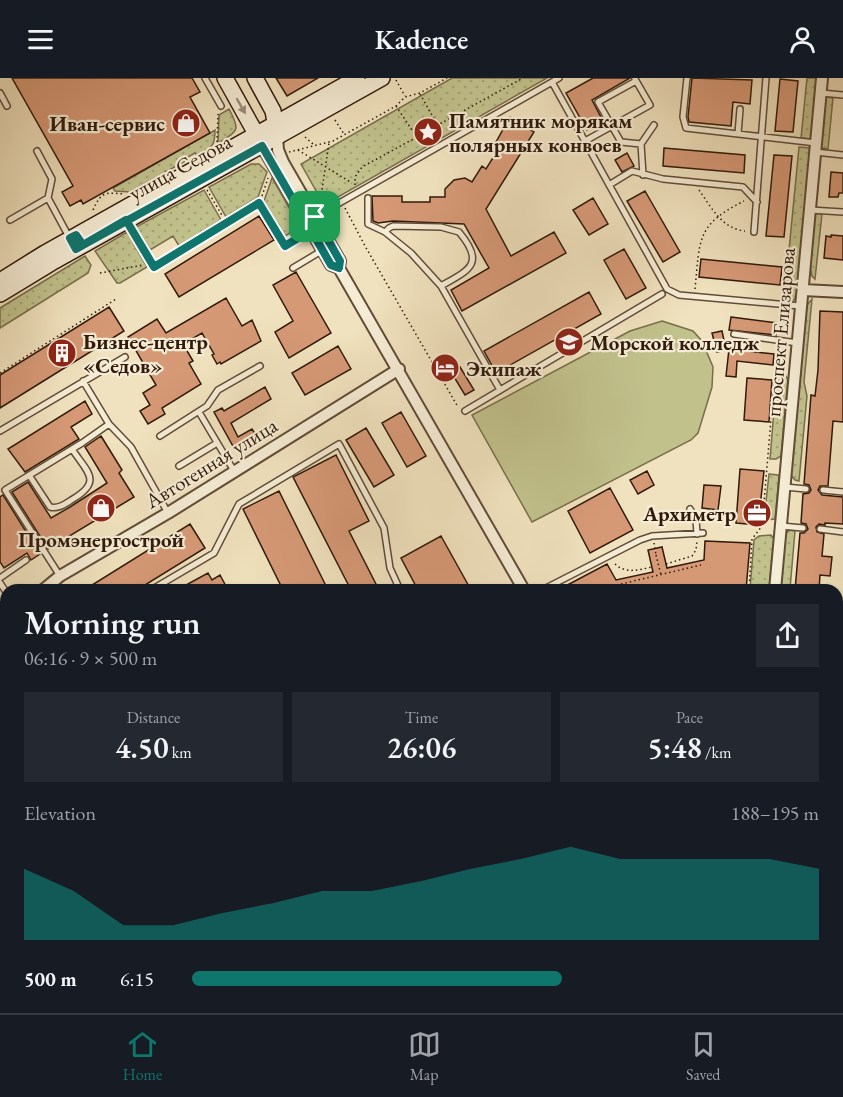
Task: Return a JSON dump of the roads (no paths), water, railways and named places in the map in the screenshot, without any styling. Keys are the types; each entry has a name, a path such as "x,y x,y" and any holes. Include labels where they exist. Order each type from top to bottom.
{"main road":[{"path":"225,78 260,139"},
{"path":"255,78 268,100 276,130"},
{"name":"улица Седова","path":"0,280 76,242 276,130 357,78"},
{"name":"улица Седова","path":"276,130 389,79"},
{"name":"улица Седова","path":"0,294 76,242 126,220 260,139"}],"street":[{"name":"проспект Елизарова","path":"776,584 822,78"},
{"path":"276,130 278,150 327,248 331,265 339,268 521,584"},
{"path":"260,139 314,220"},
{"path":"803,290 843,292"},
{"name":"Автогенная улица","path":"55,584 399,369"}],"lane":[{"path":"205,78 221,106"},
{"path":"126,220 154,267 259,203 285,246 314,220 358,192 559,78"},
{"path":"687,78 683,117 687,128 763,137 816,147 843,155"},
{"path":"754,232 766,78"},
{"path":"585,141 611,127 650,105 635,79 598,102 611,127 621,142 641,144"},
{"path":"552,82 668,289 674,294 694,297 802,306"},
{"path":"0,93 7,106"},
{"path":"821,93 843,95"},
{"path":"738,134 740,110"},
{"path":"643,175 641,144 654,125"},
{"path":"37,151 52,179 48,198 76,242"},
{"path":"609,185 632,171 663,179 743,187 755,199"},
{"path":"10,220 48,198"},
{"path":"368,198 368,224 385,232 411,253 441,286 500,390"},
{"path":"810,210 843,212"},
{"path":"385,232 393,226 441,227 459,232 473,255 472,262 466,272 441,286"},
{"path":"293,268 327,248"},
{"path":"465,411 662,294"},
{"path":"734,333 798,343"},
{"path":"0,431 124,357"},
{"path":"160,436 207,406 218,390 260,366"},
{"path":"83,381 110,424 131,447 168,513"},
{"path":"199,412 234,471"},
{"path":"52,584 5,490 110,424"},
{"path":"179,466 218,443"},
{"path":"161,584 214,553 239,504 339,444 384,528 390,568 397,584"},
{"path":"29,475 50,507 60,507 87,491 90,478 72,449"},
{"path":"785,487 806,489"},
{"path":"823,490 843,492"},
{"path":"553,584 652,536 700,534 696,519 690,509"},
{"path":"781,526 803,528"},
{"path":"820,529 843,532"},
{"path":"0,578 27,560"}],"place":[{"name":"Иван-сервис","path":"186,123"},
{"name":"Памятник морякам полярных конвоев","path":"428,132"},
{"name":"Морской колледж","path":"569,342"},
{"name":"Бизнес-центр «Седов»","path":"62,353"},
{"name":"Экипаж","path":"445,368"},
{"name":"Промэнергострой","path":"101,508"},
{"name":"Архиметр","path":"757,513"}]}
